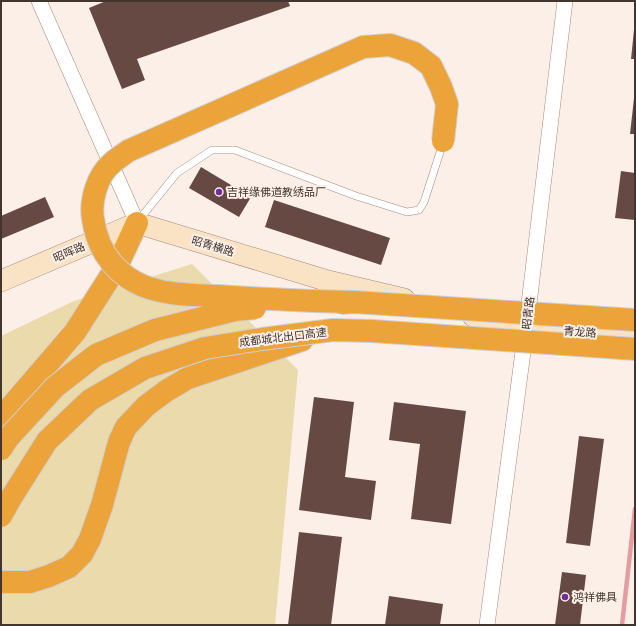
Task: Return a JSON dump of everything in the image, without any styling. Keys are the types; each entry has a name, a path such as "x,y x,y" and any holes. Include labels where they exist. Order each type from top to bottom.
{"highway":[{"path":"443,141 447,104 431,66 414,53 390,45 363,46 128,151 110,164 99,181 94,198 92,216 94,230 108,259 120,271 136,283 156,290 179,294 354,302 635,320"},
{"path":"1,418 75,332 117,266 136,223"},
{"path":"1,449 8,438 55,387 96,355 155,330 235,310 354,302"},
{"path":"1,582 30,582 49,576 69,567 82,554 90,540 102,505 118,442 126,427 146,406 166,391 188,378 333,330"},
{"name":"成都城北出口高速","path":"1,516 47,441 90,400 145,368 206,348 262,338 333,330 372,331 635,349"}],"street":[{"path":"39,1 136,223"},
{"name":"昭青路","path":"487,625 526,329 565,1"},
{"name":"昭晖路","path":"1,281 136,223"},
{"name":"昭青横路","path":"136,223 328,281 526,329"},
{"name":"青龙路","path":"526,329 635,336"}],"lane":[{"path":"136,223 177,173 212,150 235,150 356,196 407,212 418,210 424,202 443,141"}],"shaded area":[{"path":"192,264 298,370 275,625 1,625 1,336 74,301"}],"building":[{"path":"106,1 288,1 290,6 137,59 145,80 122,89 89,8"},
{"path":"634,30 635,59 631,59"},
{"path":"634,98 635,134 630,134"},
{"path":"201,167 251,197 239,217 189,188"},
{"path":"621,171 635,173 635,220 615,218"},
{"path":"45,197 54,217 1,239 1,216"},
{"path":"274,200 390,238 381,265 265,227"},
{"path":"314,397 354,402 345,477 376,481 371,520 299,510"},
{"path":"394,402 466,411 451,524 411,519 420,444 389,440"},
{"path":"579,436 604,439 590,546 566,543"},
{"path":"299,532 342,537 331,625 288,625"},
{"path":"562,572 586,575 580,625 555,625"},
{"path":"389,596 443,604 440,625 385,625"}],"waterway":[{"path":"622,625 635,509"}],"place":[{"name":"吉祥缘佛道教绣品厂","path":"219,192"},
{"name":"鸿祥佛具","path":"565,597"}]}
